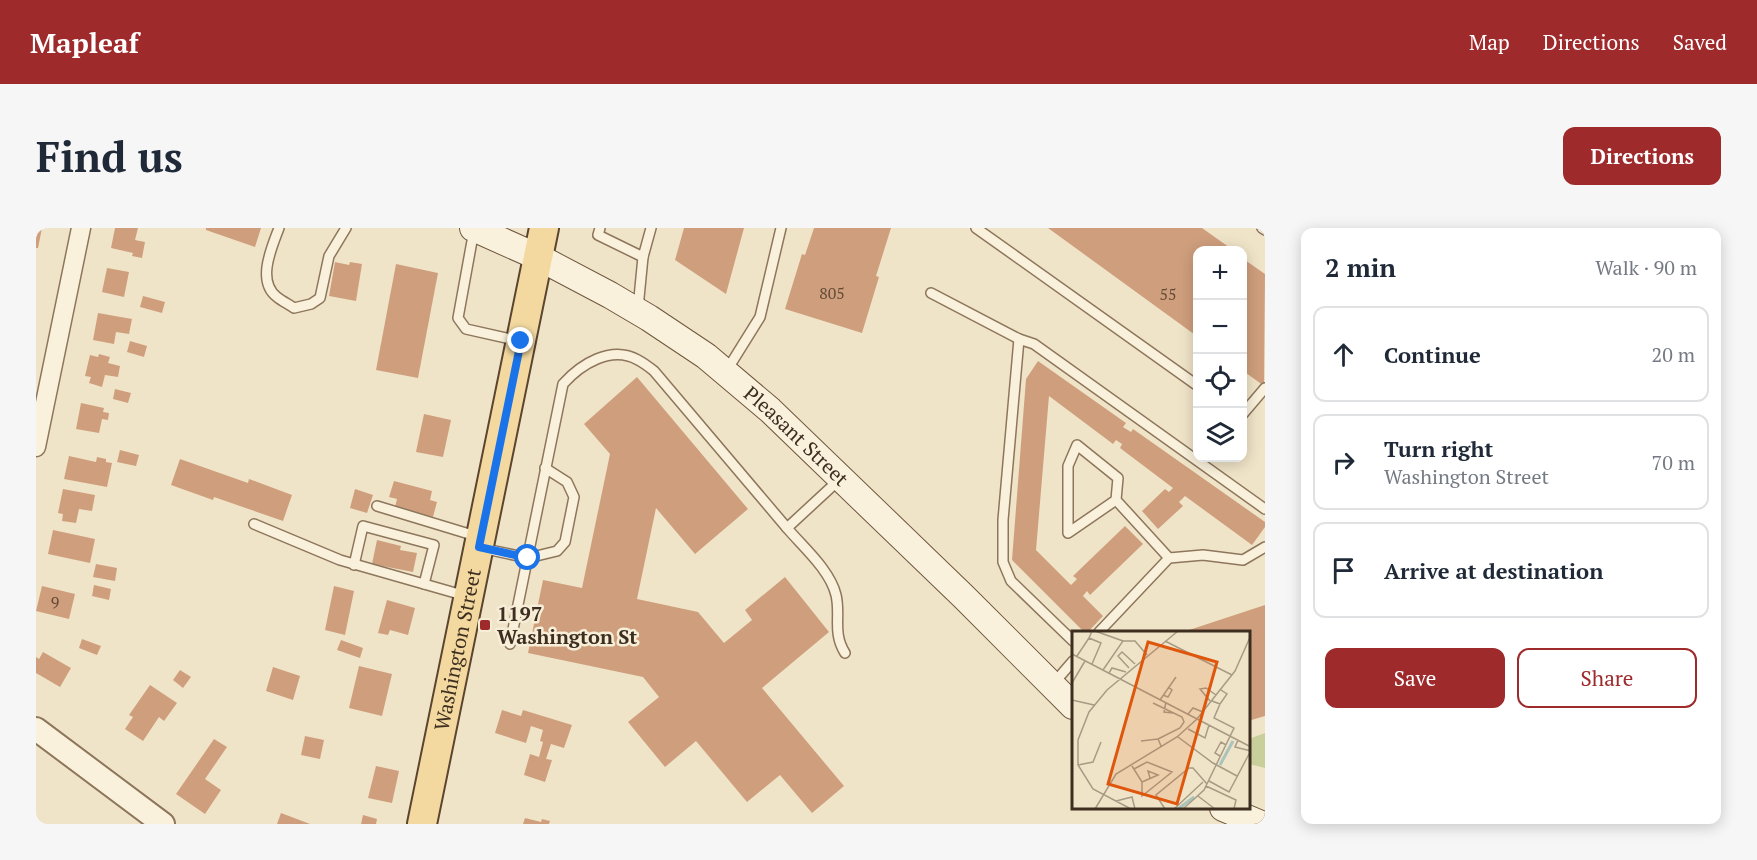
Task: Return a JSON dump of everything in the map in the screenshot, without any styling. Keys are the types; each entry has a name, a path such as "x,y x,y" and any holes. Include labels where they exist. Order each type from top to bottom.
{"main road":[{"name":"Pleasant Street","path":"474,228 538,257 638,311 706,356 770,410 1072,705"},
{"name":"Washington Street","path":"423,824 544,228"},
{"path":"1227,809 1261,824"}],"street":[{"path":"36,447 81,228"},
{"path":"36,729 142,813 163,824"}],"lane":[{"path":"279,228 268,258 267,282 274,296 294,308 311,304 320,298 329,256 346,228"},
{"path":"474,228 458,318 466,328 521,341"},
{"path":"600,228 598,235 643,257"},
{"path":"638,311 643,257 651,228"},
{"path":"725,372 760,316 781,228"},
{"path":"976,228 1193,383"},
{"path":"931,292 1019,339 1034,344 1265,509"},
{"path":"1019,339 1003,520 1003,562 1011,581 1072,640"},
{"path":"510,645 563,384 597,358 618,354 638,359 654,371 827,575 836,595 839,643 845,653"},
{"path":"1247,409 1265,388"},
{"path":"1116,500 1068,533 1068,466 1077,445 1118,478 1116,500 1169,558"},
{"path":"377,506 528,558 557,551 565,542 574,497 567,482 545,468"},
{"path":"787,528 841,479"},
{"path":"254,524 354,565 469,596"},
{"path":"354,565 363,526 434,544 424,584"},
{"path":"1100,631 1169,558 1203,555 1243,560 1265,547"},
{"path":"1053,685 1072,662"}],"green space":[{"path":"1265,733 1265,768 1250,764 1250,739"}],"building":[{"path":"36,228 42,228 38,248 36,248"},
{"path":"115,228 138,228 135,240 145,242 142,258 132,256 133,253 111,248"},
{"path":"206,228 261,228 255,247 206,230"},
{"path":"684,228 744,228 726,294 675,260"},
{"path":"814,228 891,228 862,333 785,309 802,254 805,255"},
{"path":"1048,228 1202,228 1227,246 1193,246 1193,333"},
{"path":"1247,261 1265,274 1264,386 1247,374"},
{"path":"335,262 349,265 350,262 362,264 356,301 329,296"},
{"path":"396,264 438,273 418,378 376,370"},
{"path":"107,268 129,272 124,297 102,292"},
{"path":"143,296 165,302 162,313 140,307"},
{"path":"98,313 132,319 129,334 116,332 114,344 93,340"},
{"path":"130,341 147,346 144,357 127,352"},
{"path":"99,354 110,357 108,363 120,366 118,377 105,375 102,387 89,383 91,377 85,376 90,355 98,357"},
{"path":"1038,361 1126,423 1123,427 1131,432 1133,429 1265,522 1265,527 1252,545 1185,496 1179,502 1183,506 1158,529 1142,511 1165,489 1169,492 1173,488 1120,448 1122,444 1116,440 1113,444 1049,396 1036,550 1071,585 1077,579 1073,576 1125,526 1143,544 1090,595 1087,591 1083,596 1103,616 1089,631 1083,631 1012,560 1026,379"},
{"path":"637,377 748,509 695,554 656,508 637,599 698,612 724,643 752,620 745,610 785,577 829,632 762,688 844,786 812,813 780,775 747,802 696,741 665,767 628,722 659,697 643,677 528,653 543,580 582,588 610,454 584,424"},
{"path":"115,389 131,393 128,403 113,399"},
{"path":"81,403 104,408 103,412 109,413 108,420 102,419 99,433 76,429"},
{"path":"424,414 451,420 443,457 416,452"},
{"path":"120,450 139,455 136,466 117,462"},
{"path":"69,456 96,462 97,457 112,463 107,487 64,479"},
{"path":"180,459 248,483 249,479 292,495 283,521 171,485"},
{"path":"394,481 432,491 430,500 437,502 433,517 395,507 397,499 389,497"},
{"path":"63,489 95,495 92,511 79,509 76,523 62,521 63,514 58,513"},
{"path":"355,489 373,495 367,513 350,508"},
{"path":"53,530 95,539 90,563 48,554"},
{"path":"377,540 401,546 400,550 417,553 413,572 372,564"},
{"path":"96,564 117,568 115,581 93,577"},
{"path":"94,585 111,589 109,600 92,596"},
{"path":"42,586 75,594 69,619 36,611"},
{"path":"334,586 354,591 345,635 325,630"},
{"path":"387,600 415,608 408,635 390,630 388,635 378,633"},
{"path":"1265,605 1265,716 1250,720 1250,631 1186,631"},
{"path":"82,639 101,646 97,655 79,648"},
{"path":"341,640 363,648 360,658 337,650"},
{"path":"43,652 71,668 60,687 36,673 36,657 39,659"},
{"path":"359,666 392,674 382,716 349,708"},
{"path":"273,667 300,676 293,700 266,691"},
{"path":"180,670 191,677 183,688 173,680"},
{"path":"150,685 177,703 164,721 159,717 143,741 125,729 133,717 129,715"},
{"path":"502,710 521,716 523,710 572,725 564,748 551,744 546,759 552,760 545,782 524,775 530,754 539,757 543,730 531,726 526,743 495,733"},
{"path":"305,736 324,740 320,759 301,755"},
{"path":"214,739 227,747 205,779 221,790 205,814 176,794"},
{"path":"376,766 399,771 392,803 368,798"},
{"path":"281,813 310,824 277,824"},
{"path":"363,815 377,819 376,824 361,824"},
{"path":"525,818 541,822 542,819 550,821 549,824 523,824"}],"place":[{"name":"1197 Washington St","path":"485,625"}],"route":[{"path":"521,341 479,547 528,558"}]}
